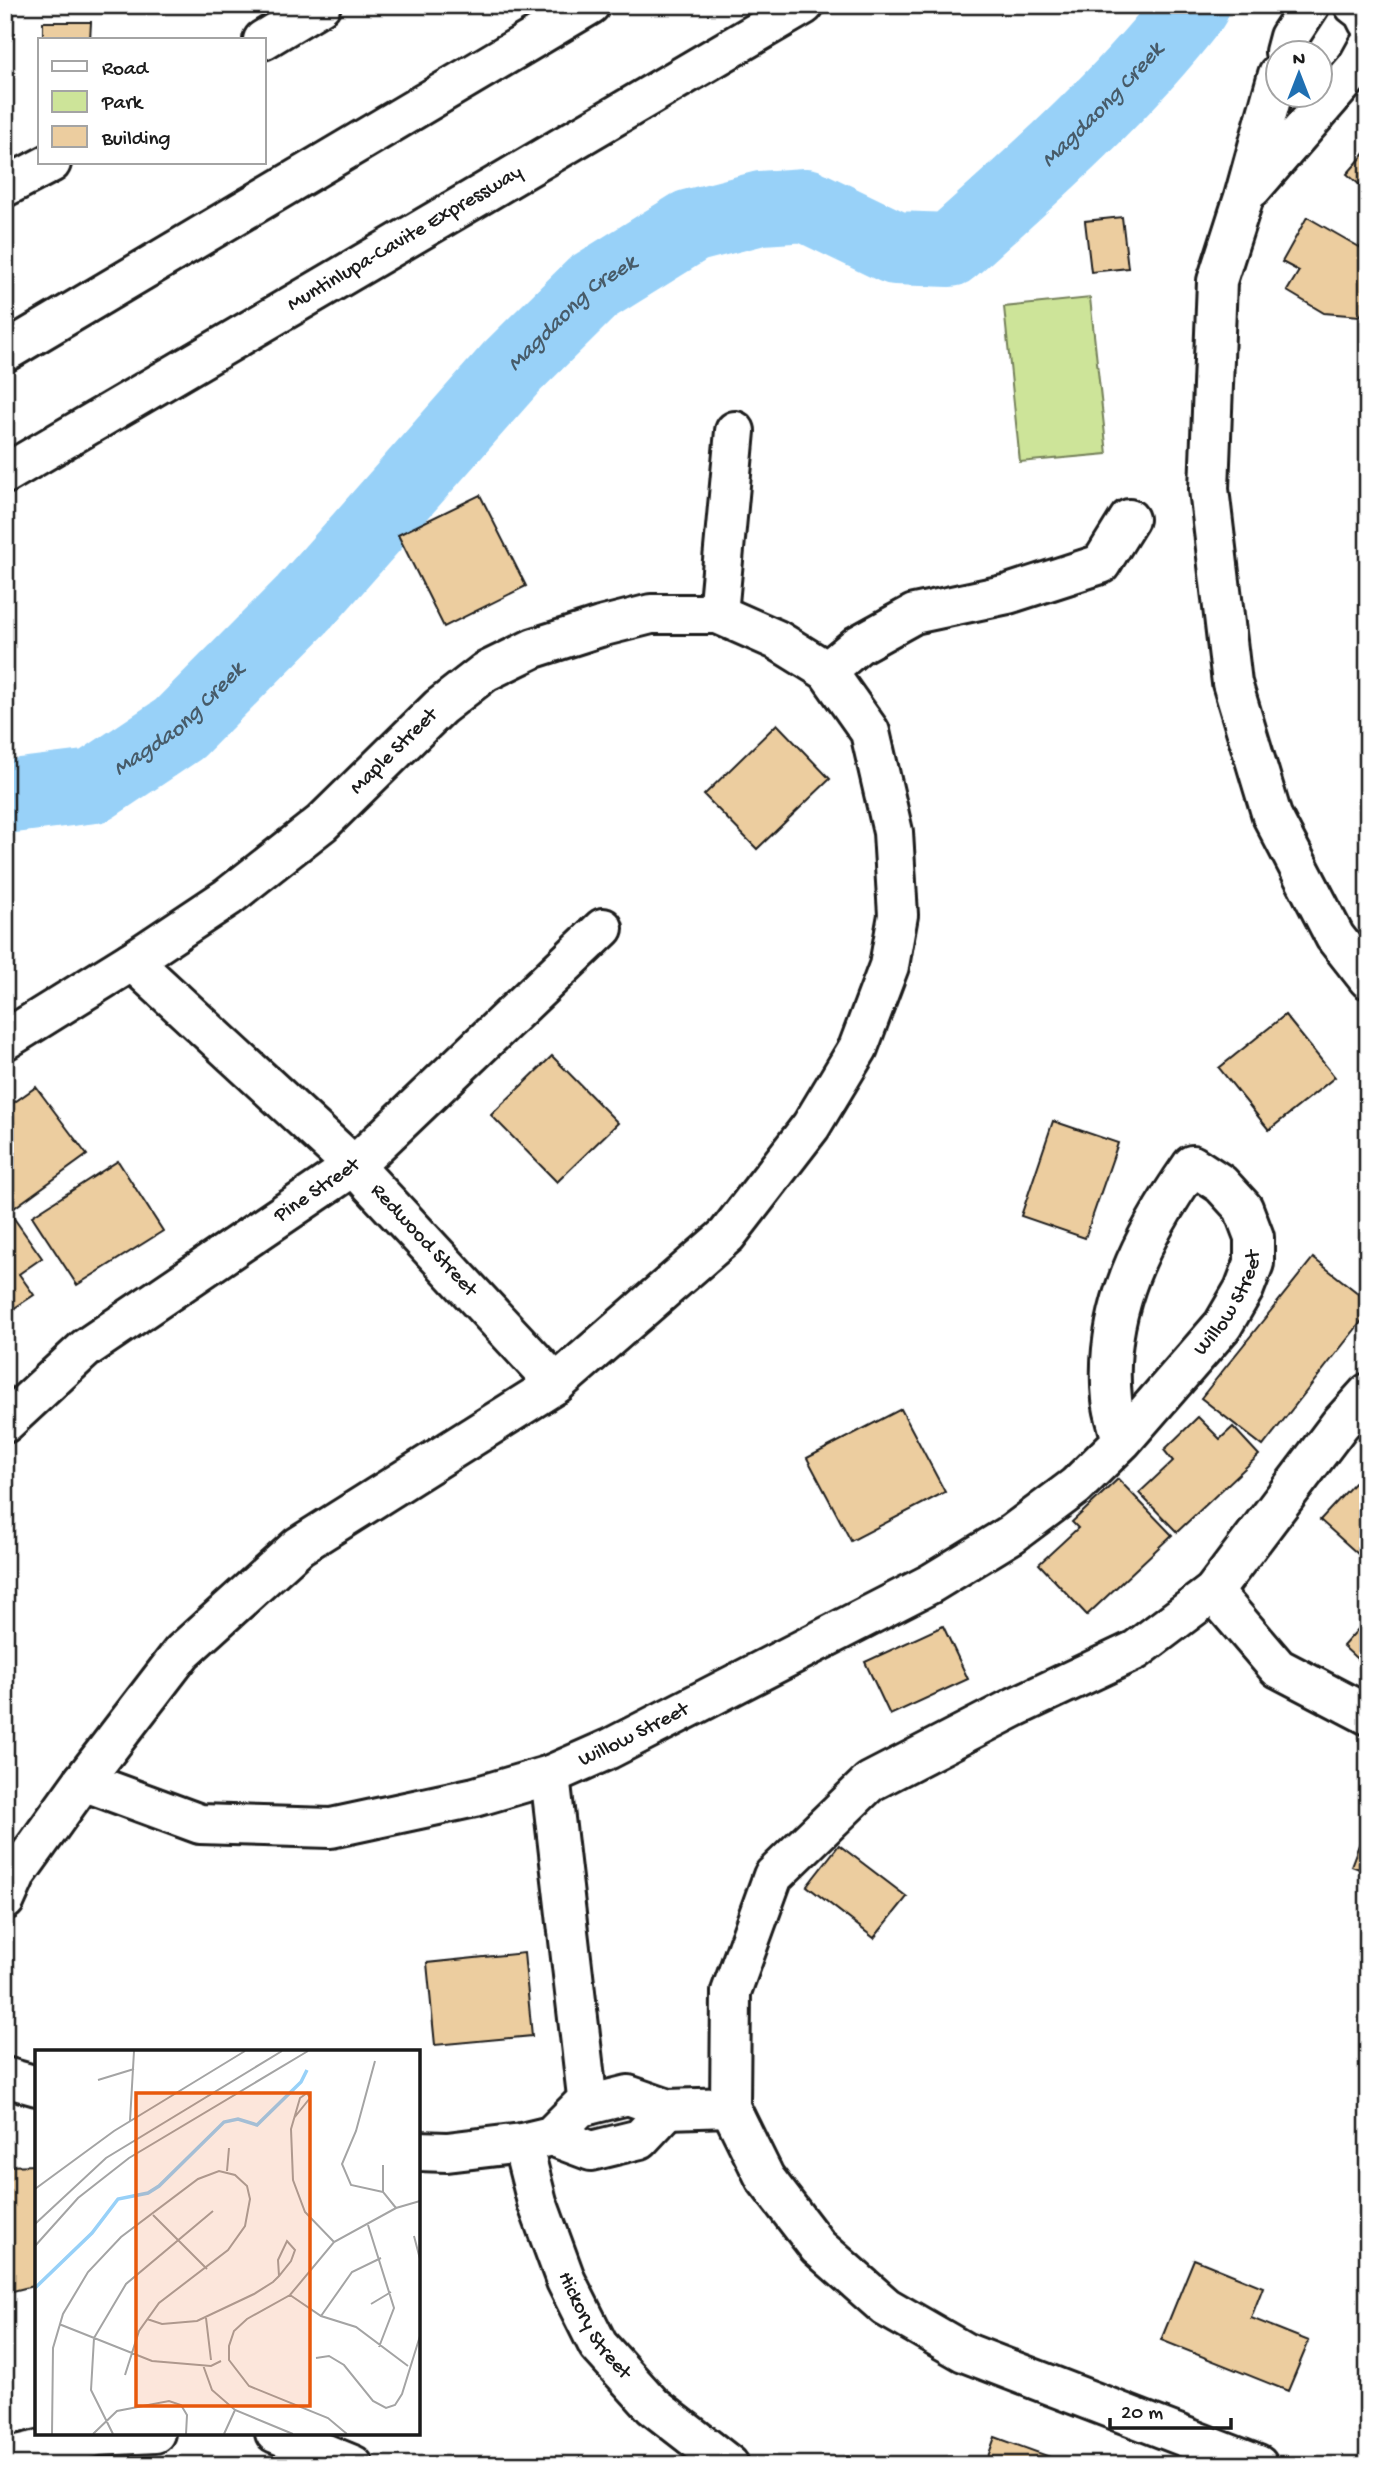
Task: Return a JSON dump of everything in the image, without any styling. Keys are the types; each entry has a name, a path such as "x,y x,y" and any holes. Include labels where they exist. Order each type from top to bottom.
{"main road":[{"path":"266,38 321,5"},
{"path":"5,352 590,5"},
{"name":"Muntinlupa-Cavite Expressway","path":"5,474 804,5"},
{"path":"1289,38 1310,5"},
{"path":"1354,5 1363,12 1368,22"},
{"path":"1244,197 1357,67 1368,47"},
{"path":"1269,108 1217,281 1209,489 1233,683 1272,816 1335,937 1368,979"},
{"path":"5,187 49,164"},
{"path":"718,614 735,431"},
{"path":"5,1900 17,1873 83,1781 182,1652 299,1546 556,1384 727,1235 811,1126 858,1048 889,966 898,915 893,832 870,732 827,671 858,645 914,614 1008,594 1101,564 1129,519"},
{"name":"Maple Street","path":"5,1040 228,897 322,823 440,707 485,672 534,648 651,614 718,614 777,640 827,671"},
{"name":"Pine Street","path":"5,1423 86,1348 354,1166 603,928"},
{"name":"Redwood Street","path":"132,961 354,1166 556,1384"},
{"name":"Willow Street","path":"83,1781 200,1824 331,1828 475,1797 550,1775 609,1749 930,1584 1023,1526 1076,1486 1122,1441 1223,1325 1244,1289 1254,1263 1254,1237 1243,1209 1221,1184 1192,1165 1161,1209 1133,1266 1118,1315 1111,1351 1112,1402 1122,1441"},
{"path":"1258,2465 964,2352 886,2307 818,2247 765,2178 730,2107 732,1992 773,1876 870,1782 1015,1707 1136,1650 1213,1592 1340,1424 1368,1393"},
{"path":"1213,1592 1278,1668 1368,1715"},
{"path":"550,1775 589,2105"},
{"path":"5,2077 35,2085"},
{"path":"536,2140 580,2107 628,2095 668,2109 730,2107"},
{"path":"420,2151 447,2152 536,2140 591,2151 640,2139 668,2109"},
{"name":"Hickory Street","path":"536,2140 537,2202 566,2281 598,2345 653,2406 729,2465"},
{"path":"5,2458 98,2436 117,2435"},
{"path":"280,2435 353,2465"}],"green space":[{"path":"1090,298 1107,454 1020,462 1004,307"}],"building":[{"path":"43,22 91,22 90,38 43,38"},
{"path":"1368,150 1368,192 1347,174"},
{"path":"1122,217 1128,268 1091,272 1085,221"},
{"path":"1307,217 1368,252 1368,303 1360,316 1324,313 1287,291 1299,271 1282,262"},
{"path":"480,495 526,586 444,627 398,535"},
{"path":"777,724 830,779 757,849 704,795"},
{"path":"1285,1015 1335,1077 1269,1130 1219,1068"},
{"path":"552,1056 618,1123 557,1182 491,1115"},
{"path":"36,1087 87,1155 7,1213 5,1109"},
{"path":"1053,1121 1118,1143 1085,1238 1021,1216"},
{"path":"118,1161 163,1231 77,1285 32,1216"},
{"path":"13,1217 42,1258 19,1274 34,1295 7,1313 11,1319 5,1323 5,1222"},
{"path":"1313,1258 1368,1301 1368,1313 1263,1446 1201,1398"},
{"path":"901,1409 945,1492 851,1541 807,1458"},
{"path":"1198,1417 1220,1439 1233,1427 1259,1455 1177,1532 1139,1493 1173,1461 1164,1450"},
{"path":"1368,1468 1368,1563 1320,1520"},
{"path":"1118,1479 1172,1535 1087,1615 1039,1564 1078,1528 1072,1522"},
{"path":"1368,1618 1368,1669 1343,1646"},
{"path":"943,1626 968,1679 890,1715 865,1662"},
{"path":"1368,1821 1368,1872 1351,1866"},
{"path":"839,1845 907,1897 874,1938 807,1886"},
{"path":"524,1953 532,2036 435,2045 427,1963"},
{"path":"35,2165 35,2286 5,2293 5,2166"},
{"path":"1194,2259 1263,2287 1251,2318 1309,2341 1288,2391 1161,2340"},
{"path":"995,2437 1072,2465 985,2465"}],"waterway":[{"name":"Magdaong Creek","path":"5,797 94,786 179,729 305,602 512,367 593,287 691,226 761,208 806,205 895,248 950,250 1046,163 1108,102 1138,71 1193,5"}]}
